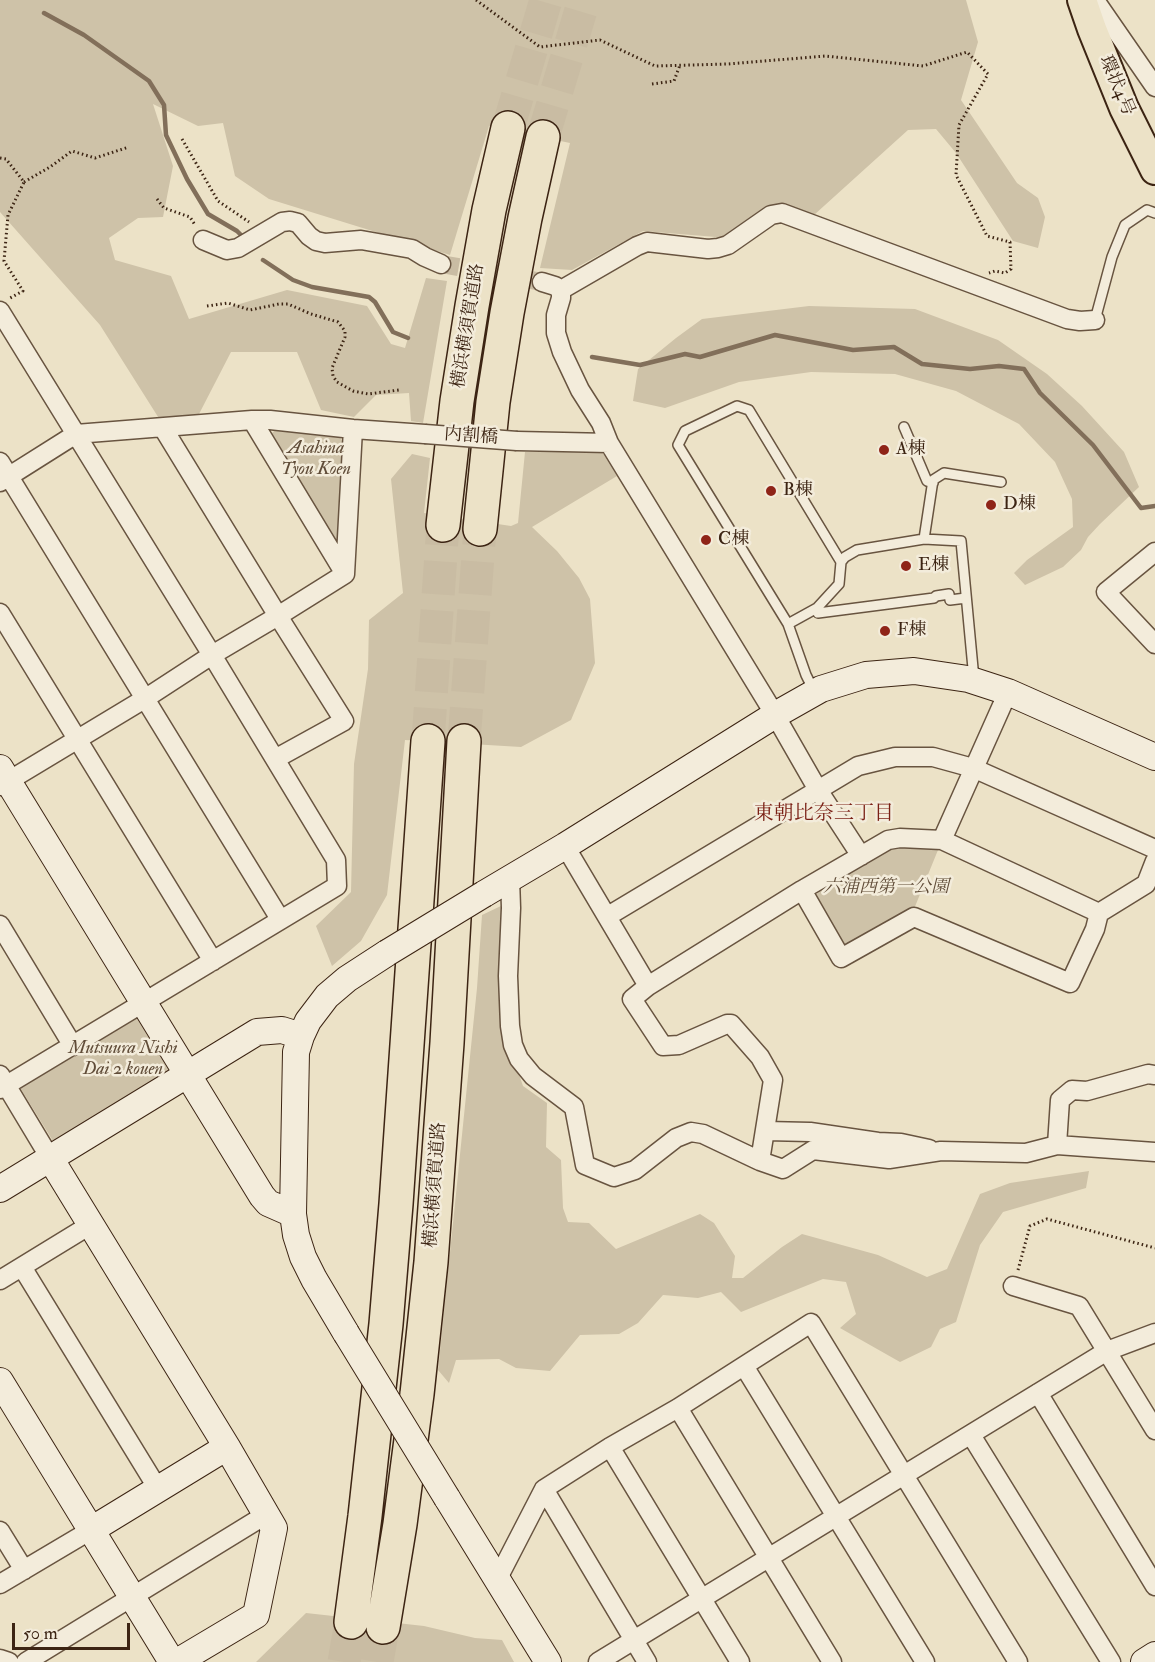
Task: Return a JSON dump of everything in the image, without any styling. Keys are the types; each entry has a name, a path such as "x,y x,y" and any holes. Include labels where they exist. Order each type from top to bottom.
{"highway":[{"name":"横浜横須賀道路","path":"443,525 457,401 472,306 489,210 508,128"},
{"name":"横浜横須賀道路","path":"480,529 493,402 505,324 543,137"},
{"path":"351,1622 387,1324 428,741"},
{"name":"横浜横須賀道路","path":"383,1627 400,1524 431,1262 447,1043 464,741"}],"main road":[{"name":"環状4号","path":"1084,0 1092,29 1124,108 1155,170"}],"street":[{"path":"1084,0 1100,6 1155,87"},
{"path":"561,290 647,242 708,249 718,248 728,245 771,214 782,213 1067,319 1095,320"},
{"path":"203,240 227,250 238,248 282,222 290,220 298,223 316,241 325,243 361,240 412,249 441,264"},
{"path":"542,282 561,290"},
{"path":"561,290 556,315 556,333 561,352 580,390 609,443 775,715 818,790 861,856"},
{"path":"4,305 76,435 336,860 337,886 74,1046 2,1083 227,1447 274,1528 256,1616 177,1662"},
{"path":"252,420 345,574"},
{"name":"内割橋","path":"76,435 270,420 353,429 517,441 609,443"},
{"path":"164,428 344,721 275,759"},
{"path":"345,574 353,429"},
{"path":"76,435 3,474 146,698 280,920"},
{"path":"1155,552 1106,592 1155,644"},
{"path":"292,1214 268,1203 262,1196 3,779 146,698 345,574"},
{"path":"0,613 213,961"},
{"path":"548,1662 346,1333 303,1257 292,1214 296,1063 301,1036 308,1021 327,996 347,979 387,953 821,689 866,675 914,671 974,681 1008,692 1155,757"},
{"path":"942,840 1008,692"},
{"path":"608,916 858,765 895,757 933,757 973,768 1155,849"},
{"path":"760,1161 773,1080 760,1057 731,1024 679,1045 663,1046 633,999 648,986 802,890 888,840 900,838 942,840 1099,913"},
{"path":"565,846 648,986"},
{"path":"802,890 841,958 914,917 1070,983 1095,929 1099,913 1150,886 1155,861"},
{"path":"510,878 508,976 513,1045 519,1059 533,1076 574,1107 585,1165 614,1177 635,1170 676,1138 691,1132 703,1134 760,1161 783,1169 813,1150 889,1159 939,1152 1026,1153 1057,1145 1155,1152"},
{"path":"0,925 74,1046"},
{"path":"0,1189 257,1032 282,1030 301,1036"},
{"path":"1057,1145 1060,1100 1072,1090 1088,1091 1155,1074"},
{"path":"766,1131 810,1132 901,1143 939,1152"},
{"path":"0,1281 90,1225"},
{"path":"22,1267 158,1489"},
{"path":"1013,1286 1079,1306 1155,1430"},
{"path":"497,1580 544,1489 610,1447 678,1408 811,1323 1018,1662"},
{"path":"598,1662 1107,1351 1155,1333"},
{"path":"744,1366 925,1662"},
{"path":"0,1381 172,1662"},
{"path":"1038,1393 1155,1586"},
{"path":"678,1408 832,1662"},
{"path":"971,1434 1111,1662"},
{"path":"0,1584 227,1447"},
{"path":"610,1447 740,1662"},
{"path":"544,1489 647,1662"},
{"path":"26,1662 267,1514"},
{"path":"0,1531 24,1570"},
{"path":"1144,1662 1155,1655"},
{"path":"0,1659 9,1662"}],"lane":[{"path":"1095,320 1112,257 1125,225 1148,210 1155,213"},
{"path":"788,624 818,608 840,584 841,562 749,410 737,406 685,430 678,445 788,624 806,675 815,693"},
{"path":"904,427 927,482 933,483"},
{"path":"924,539 933,480 944,473 1001,482"},
{"path":"841,562 856,550 924,539 961,542 974,681"},
{"path":"818,608 818,613 934,598 949,594 950,600 966,598"}],"path":[{"path":"476,0 540,47 600,40 655,66 728,64 825,56 923,66 967,52 988,74 959,125 956,175 987,236 1010,242 1011,269 1005,273 996,271 982,274 981,287"},
{"path":"652,84 674,81 680,65"},
{"path":"182,139 218,201 250,222 259,235"},
{"path":"4,305 23,291 4,261 8,215 24,182 72,152 95,158 129,147"},
{"path":"0,158 6,159 24,182"},
{"path":"157,199 164,208 190,217 203,240"},
{"path":"207,306 228,303 250,310 288,304 338,322 345,331 345,336 332,368 337,382 353,391 368,394 399,390"},
{"path":"1013,1286 1030,1226 1047,1219 1155,1248"}],"green space":[{"path":"0,0 966,0 978,42 961,100 1017,183 1038,198 1045,217 1038,248 1013,241 956,153 936,129 908,130 814,215 775,206 728,238 643,231 572,270 540,268 570,143 489,126 450,255 269,199 235,176 223,123 198,126 153,104 173,166 163,217 138,218 109,238 115,260 171,276 189,319 287,290 367,306 391,344 405,348 426,278 447,281 423,423 411,421 409,393 376,395 354,417 321,410 297,352 231,352 199,414 160,420 100,325 0,212"},
{"path":"809,306 915,309 998,340 1047,374 1082,406 1124,452 1139,487 1100,524 1088,537 1081,550 1063,567 1025,585 1014,573 1027,560 1073,527 1072,499 1055,462 1019,424 956,391 895,374 811,372 739,382 665,408 633,401 638,369 702,319"},
{"name":"Asahina Tyou Koen","path":"276,429 339,435 342,441 341,539 335,540 270,435"},
{"path":"525,452 602,452 617,476 532,527 557,551 579,578 590,599 595,663 571,720 521,747 405,740 387,895 361,941 332,966 316,926 351,892 354,764 368,669 369,620 403,593 391,479 412,454 430,458 424,513 511,526 518,523"},
{"name":"六浦西第一公園","path":"898,845 938,850 914,909 843,949 812,897 864,863"},
{"path":"503,905 500,1019 523,1086 547,1103 546,1147 561,1160 563,1208 568,1222 589,1223 616,1249 700,1214 714,1223 735,1256 732,1278 743,1278 802,1234 878,1255 927,1277 947,1269 980,1194 1010,1183 1089,1171 1086,1188 1003,1212 980,1245 956,1322 940,1329 931,1347 900,1362 840,1328 856,1314 846,1282 823,1279 741,1312 721,1292 698,1298 663,1295 638,1323 619,1334 580,1335 550,1371 516,1368 499,1359 456,1360 449,1383 438,1370 477,988 482,915"},
{"name":"Mutsuura Nishi Dai 2 kouen","path":"140,1009 175,1066 53,1141 19,1086"},
{"path":"306,1613 424,1626 475,1638 502,1640 514,1662 256,1662"}],"waterway":[{"path":"44,13 84,35 149,81 164,105 166,135 187,179 208,214 241,235"},
{"path":"263,260 293,280 312,287 369,297 375,302 393,332 408,338"},
{"path":"592,357 640,365 685,354 700,357 775,335 853,350 894,347 922,364 970,369 999,366 1024,369 1040,393 1093,445 1141,508 1155,506"}],"tunnel":[{"path":"508,128 546,0"},
{"path":"543,137 584,0"},
{"path":"441,264 542,282"},
{"path":"428,741 443,525"},
{"path":"464,741 480,529"},
{"path":"344,1662 351,1622"},
{"path":"377,1662 383,1627"}],"place":[{"name":"A棟","path":"884,450"},
{"name":"B棟","path":"771,491"},
{"name":"D棟","path":"991,505"},
{"name":"C棟","path":"706,540"},
{"name":"E棟","path":"906,566"},
{"name":"F棟","path":"885,631"}],"district":[{"name":"東朝比奈三丁目","path":"824,815"}]}
